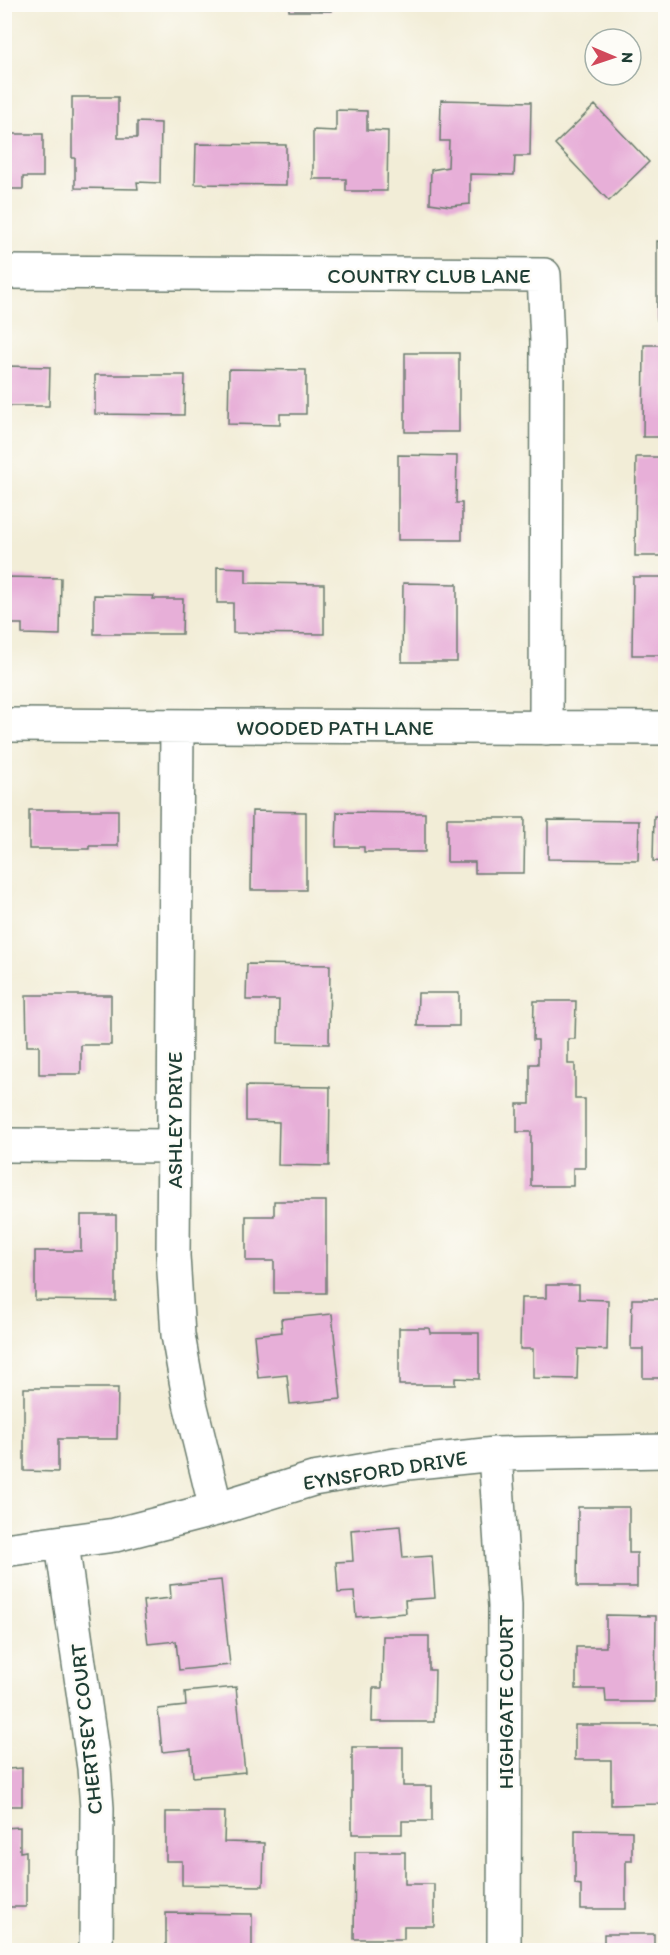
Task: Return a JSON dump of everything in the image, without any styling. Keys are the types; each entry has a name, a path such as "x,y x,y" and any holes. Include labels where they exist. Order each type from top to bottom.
{"street":[{"name":"COUNTRY CLUB LANE","path":"4,272 543,275 547,342 546,728"},
{"name":"WOODED PATH LANE","path":"4,725 666,728"},
{"name":"ASHLEY DRIVE","path":"177,727 173,1256 178,1335 190,1403 216,1509"},
{"path":"4,1145 174,1146"},
{"name":"EYNSFORD DRIVE","path":"4,1550 115,1536 216,1509 313,1479 407,1463 495,1454 666,1451"},
{"name":"HIGHGATE COURT","path":"495,1454 505,1606 504,1950"},
{"name":"CHERTSEY COURT","path":"62,1544 94,1768 97,1808 96,1950"}],"building":[{"path":"289,4 331,4 331,11 289,11"},
{"path":"72,97 118,97 118,138 137,138 137,122 161,123 160,183 137,182 138,189 75,188 75,158 72,158"},
{"path":"441,100 531,102 530,156 515,156 514,175 470,174 470,204 450,206 430,203 431,170 448,167 449,141 440,141"},
{"path":"595,105 649,162 609,201 555,144"},
{"path":"336,110 367,111 367,130 388,131 387,191 346,191 346,179 313,179 313,130 336,131"},
{"path":"4,134 43,134 43,177 23,177 23,189 4,189"},
{"path":"196,144 286,145 286,185 195,184"},
{"path":"657,241 666,242 666,320 657,320"},
{"path":"644,345 666,345 666,437 643,437"},
{"path":"405,353 459,353 459,432 405,432"},
{"path":"4,366 50,367 49,406 4,406"},
{"path":"229,369 306,370 306,414 280,414 280,425 228,424"},
{"path":"95,375 185,375 184,415 95,414"},
{"path":"398,455 457,456 456,503 462,503 462,540 398,540"},
{"path":"636,457 666,457 666,556 635,556"},
{"path":"217,567 246,568 246,583 324,584 324,634 233,633 233,603 217,603"},
{"path":"4,577 61,578 60,635 22,634 22,624 4,624"},
{"path":"633,577 666,577 666,655 632,655"},
{"path":"403,583 457,584 457,662 402,662"},
{"path":"94,595 183,599 182,634 94,634"},
{"path":"29,810 118,810 118,846 89,846 89,849 29,849"},
{"path":"252,811 306,812 306,890 251,890"},
{"path":"337,812 425,813 425,852 364,852 364,847 336,847"},
{"path":"654,816 666,816 666,862 653,861"},
{"path":"447,818 525,818 524,873 475,873 475,862 447,862"},
{"path":"548,820 639,821 638,860 548,859"},
{"path":"247,964 330,965 329,1044 278,1043 279,1000 246,1000"},
{"path":"418,993 459,993 459,1026 417,1026"},
{"path":"26,995 111,995 111,1045 81,1045 81,1074 39,1074 39,1046 27,1046"},
{"path":"534,1001 576,1001 575,1039 568,1039 568,1064 575,1064 575,1099 585,1099 585,1168 573,1168 573,1186 531,1186 531,1132 517,1132 517,1104 530,1104 530,1064 538,1064 538,1040 533,1040"},
{"path":"246,1086 330,1087 329,1166 278,1165 279,1122 246,1121"},
{"path":"274,1201 326,1201 326,1293 274,1293 274,1261 246,1261 246,1216 274,1216"},
{"path":"81,1215 116,1215 116,1301 35,1300 35,1251 81,1251"},
{"path":"546,1285 579,1285 579,1299 608,1300 607,1350 578,1349 577,1379 533,1378 533,1349 520,1349 521,1298 546,1298"},
{"path":"632,1299 666,1299 666,1378 643,1378 643,1349 631,1349"},
{"path":"332,1314 341,1399 290,1404 287,1375 258,1378 254,1335 282,1332 281,1319"},
{"path":"399,1328 429,1328 430,1333 479,1333 479,1379 455,1378 455,1385 399,1385"},
{"path":"24,1388 118,1388 117,1439 58,1439 58,1472 24,1471"},
{"path":"578,1507 629,1507 629,1553 637,1553 637,1587 577,1587"},
{"path":"400,1526 403,1558 432,1556 435,1598 405,1600 406,1613 356,1617 354,1592 338,1593 336,1562 353,1561 351,1530"},
{"path":"221,1580 230,1665 179,1670 176,1641 148,1644 143,1601 171,1598 170,1585"},
{"path":"606,1615 656,1616 655,1702 606,1702 605,1689 576,1689 576,1647 606,1647"},
{"path":"383,1636 429,1636 429,1670 435,1670 434,1722 372,1722 373,1688 382,1688"},
{"path":"236,1687 245,1772 193,1777 191,1749 162,1752 158,1709 186,1706 185,1692"},
{"path":"575,1725 661,1725 661,1804 611,1805 611,1760 575,1760"},
{"path":"352,1747 403,1747 403,1786 432,1786 432,1821 402,1821 402,1834 352,1834"},
{"path":"4,1748 8,1748 8,1769 22,1768 22,1806 4,1806"},
{"path":"166,1812 225,1812 224,1842 264,1843 263,1886 182,1885 182,1861 166,1861"},
{"path":"20,1827 20,1852 26,1851 26,1907 4,1907 4,1828"},
{"path":"575,1830 632,1831 632,1861 626,1861 626,1909 581,1909 581,1885 575,1884"},
{"path":"355,1852 405,1852 405,1884 434,1884 434,1926 404,1926 404,1939 354,1939"},
{"path":"166,1913 252,1914 252,1950 166,1950"},
{"path":"604,1934 654,1934 654,1950 573,1950 573,1947 604,1947"}]}
